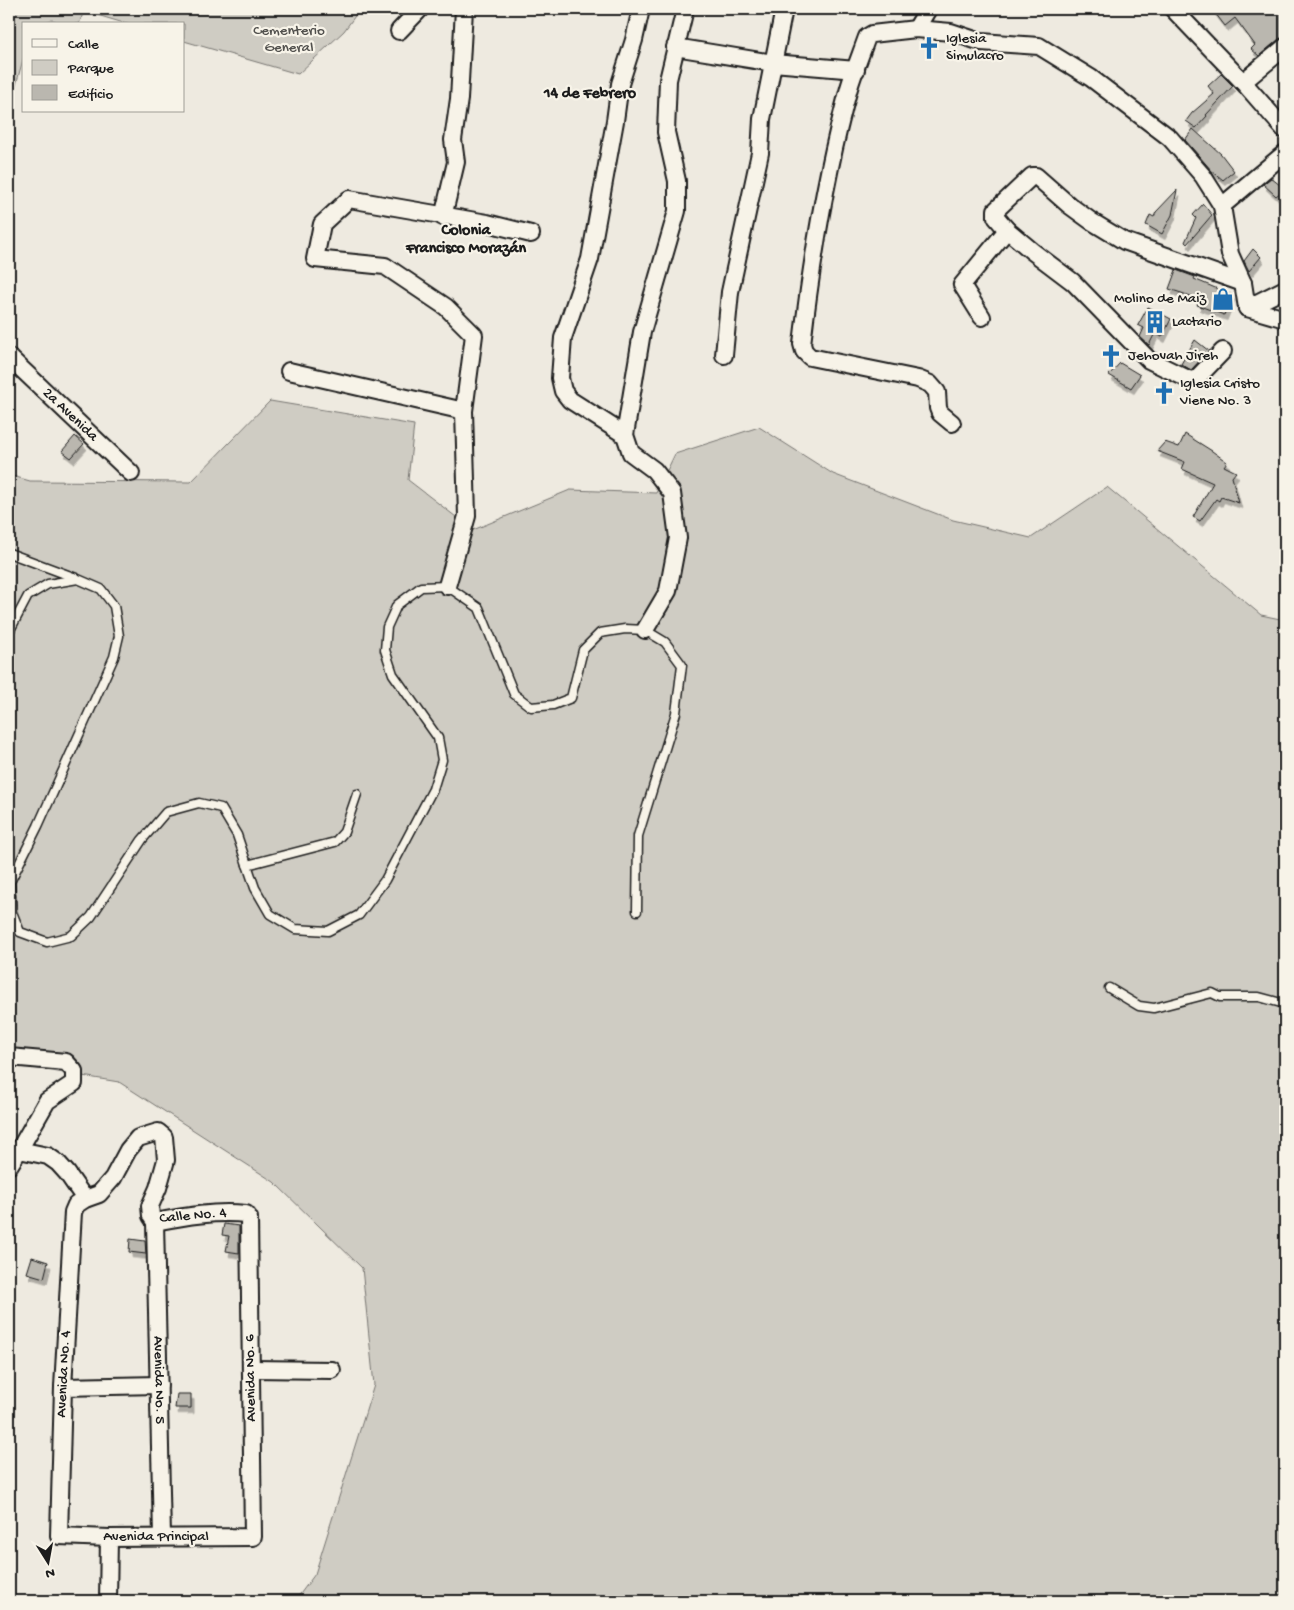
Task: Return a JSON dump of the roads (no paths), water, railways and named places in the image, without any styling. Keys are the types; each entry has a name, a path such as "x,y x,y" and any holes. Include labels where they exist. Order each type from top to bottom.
{"street":[{"path":"399,31 420,9"},
{"path":"443,217 456,162 453,140 458,99 464,9"},
{"path":"625,435 570,400 563,391 560,378 563,338 590,259 620,84 634,40 641,9"},
{"path":"645,630 668,591 678,538 672,493 654,470 631,453 625,435 642,332 677,210 677,181 666,132 668,80 684,9"},
{"path":"724,355 730,292 760,153 762,119 784,9"},
{"path":"916,29 928,9"},
{"path":"1179,10 1285,130"},
{"path":"952,423 940,413 937,392 930,384 918,379 810,357 804,351 802,344 809,280 828,172 850,86 867,37 872,34 916,29 951,32 980,42 1039,46 1091,78 1170,138 1203,176 1222,206 1230,254 1243,283 1246,308"},
{"path":"676,47 773,63 856,70"},
{"path":"1243,82 1285,47"},
{"path":"1222,206 1285,153"},
{"path":"1223,351 1196,379 1190,380 1149,360 1073,282 1007,230 996,217 996,210 1032,176 1036,176 1069,205 1124,241 1243,283"},
{"path":"447,586 467,516 464,411 474,335 446,307 385,266 315,259 322,224 349,199 443,217 487,223 531,234"},
{"path":"982,317 962,285 1007,230"},
{"path":"1246,308 1285,289"},
{"path":"1246,308 1285,318"},
{"name":"2a Avenida","path":"9,358 131,473"},
{"path":"289,371 464,411"},
{"path":"9,1057 66,1062 74,1071 74,1082 47,1101 9,1166"},
{"name":"Calle No. 4","path":"73,1212 76,1205 84,1199 99,1194 113,1178 128,1150 138,1138 158,1132 164,1137 166,1160 158,1188 150,1206 151,1216 156,1222 193,1214 214,1212 246,1214 249,1218"},
{"path":"18,1150 48,1156 58,1163 84,1199"},
{"name":"Avenida No. 4","path":"59,1536 63,1387 73,1212"},
{"name":"Avenida No. 6","path":"249,1218 254,1537"},
{"name":"Avenida No. 5","path":"156,1222 162,1537"},
{"path":"251,1369 332,1370"},
{"path":"63,1387 159,1385"},
{"name":"Avenida Principal","path":"59,1536 109,1538 254,1537"},
{"path":"108,1601 109,1538"}],"lane":[{"path":"9,553 101,589 114,606 119,636 114,657 38,826 10,882 12,912 20,932 47,942 71,936 90,917 142,840 166,812 199,803 221,808 237,835 255,888 270,914 294,929 328,932 360,915 385,880 433,789 442,760 438,738 393,674 385,650 387,627 397,605 421,586 447,586 479,608 514,694 531,708 553,705 571,698 583,650 600,633 625,629 645,630 665,642 682,665 676,713 638,836 637,911"},
{"path":"9,632 28,596 48,584 78,579"},
{"path":"247,865 335,842 344,832 357,794"},
{"path":"1109,988 1139,1006 1154,1008 1212,993 1220,997 1258,997 1285,1004"}],"place":[{"name":"Iglesia Simulacro","path":"929,48"},
{"name":"Molino de Maiz","path":"1223,299"},
{"name":"Lactario","path":"1155,322"},
{"name":"Jehovah Jireh","path":"1111,356"},
{"name":"Iglesia Cristo Viene No. 3","path":"1164,393"}],"district":[{"name":"14 de Febrero","path":"590,94"},
{"name":"Colonia Francisco Morazán","path":"466,240"}],"park label":[{"name":"Cementerio General","path":"289,40"}]}
